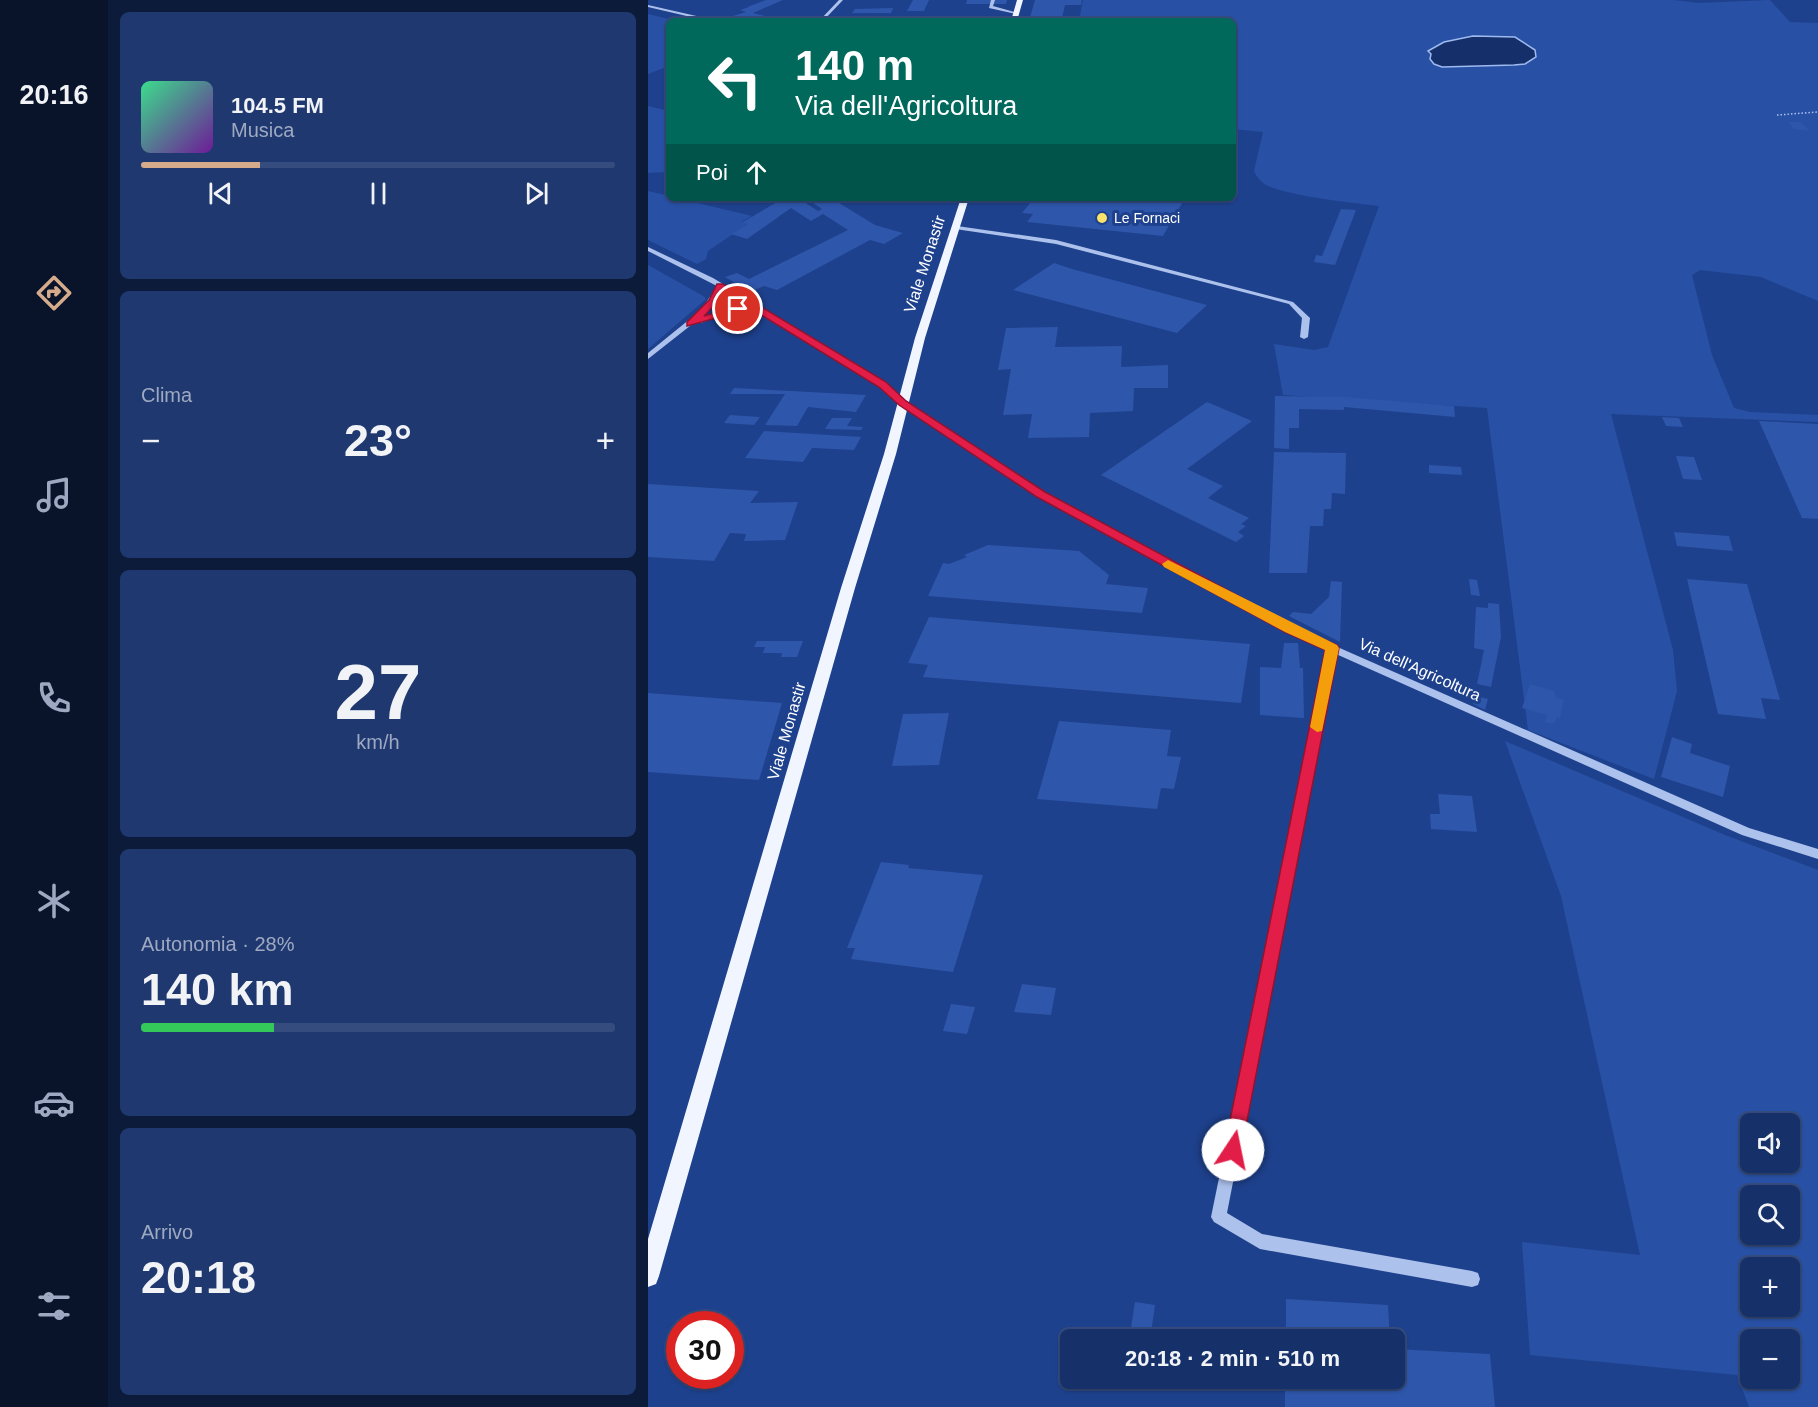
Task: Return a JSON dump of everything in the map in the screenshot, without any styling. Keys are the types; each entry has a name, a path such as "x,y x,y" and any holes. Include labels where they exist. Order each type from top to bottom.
{"main road":[{"path":"1015,18 1020,0"},
{"name":"Viale Monastir","path":"648,1276 920,338 964,201"}],"street":[{"path":"824,18 841,0"},
{"path":"993,0 991,7 1016,13"},
{"path":"648,6 701,18"},
{"path":"957,228 1056,242 1291,303 1306,318 1304,337"},
{"name":"Via dell'Agricoltura","path":"648,249 756,306 882,385 903,403 1041,494 1289,629 1746,832 1818,854"},
{"path":"648,357 690,324 712,302 720,286"},
{"path":"690,324 723,312 756,306"},
{"path":"1332,648 1219,1217 1260,1241 1472,1279"}],"path":[{"path":"1777,115 1818,112"}],"shaded area":[{"path":"1083,0 1674,0 1698,3 1770,0 1790,22 1818,23 1818,301 1761,277 1700,270 1692,275 1712,355 1734,408 1750,412 1818,415 1818,422 1611,414 1673,650 1677,691 1654,779 1528,730 1487,408 1283,395 1274,344 1314,350 1328,347 1379,206 1289,192 1266,185 1259,179 1254,171 1263,132 1236,129 1236,18 1080,18"},
{"path":"648,14 666,18 666,67 648,74"},
{"path":"1473,36 1515,37 1535,50 1536,57 1525,64 1442,67 1434,64 1430,59 1431,54 1428,51 1444,42"},
{"path":"648,106 666,110 666,172 648,173"},
{"path":"648,191 666,195 666,201 690,201 752,216 741,222 748,224 708,251 706,259 697,264 648,240"},
{"path":"648,265 705,297 705,300 648,349"},
{"path":"1505,741 1725,835 1818,870 1818,1407 1749,1407 1742,1389 1800,1389 1800,1329 1740,1329 1740,1383 1737,1375 1530,1355 1522,1242 1640,1255 1561,896"}],"building":[{"path":"766,0 783,0 753,13 774,18 733,16 746,12 740,10"},
{"path":"913,0 929,0 924,11 907,11"},
{"path":"967,0 1007,0 1006,4 966,4"},
{"path":"1035,0 1082,0 1081,5 1065,5 1062,18 1030,18"},
{"path":"893,8 891,13 852,13 855,9"},
{"path":"1788,122 1800,122 1810,131 1794,129"},
{"path":"779,201 803,201 818,211 822,209 810,201 836,201 875,225 903,233 884,244 870,240 777,290 764,286 750,292 725,277 737,273 749,279 848,230 823,214 811,221 791,208 747,239 731,234 748,224 741,223"},
{"name":"Le Fornaci","path":"1032,201 1183,201 1163,236 1027,222 1033,214 1022,213"},
{"path":"1341,209 1356,210 1335,265 1314,262 1316,255 1322,256"},
{"path":"1054,263 1207,305 1177,333 1013,290"},
{"path":"1058,327 1055,347 1122,346 1121,367 1168,365 1168,388 1134,388 1133,411 1090,413 1089,437 1028,438 1032,414 1003,415 1011,369 998,370 1006,328"},
{"path":"734,388 866,395 856,412 808,407 797,426 765,425 785,394 730,394"},
{"path":"1275,396 1344,397 1454,406 1455,417 1344,407 1344,410 1299,409 1299,428 1289,428 1289,449 1274,448"},
{"path":"1207,402 1252,421 1187,469 1223,486 1208,498 1249,518 1241,524 1246,526 1238,532 1244,536 1236,542 1101,475"},
{"path":"730,415 760,417 754,425 724,423"},
{"path":"1662,417 1679,418 1683,427 1666,426"},
{"path":"832,418 852,418 847,426 863,427 861,430 825,429"},
{"path":"1759,421 1818,424 1818,519 1802,518"},
{"path":"764,431 861,437 854,450 812,448 803,462 745,458"},
{"path":"1274,452 1346,453 1345,494 1332,493 1331,509 1324,509 1323,526 1310,526 1307,573 1269,573"},
{"path":"1676,456 1694,457 1702,480 1683,479"},
{"path":"1429,465 1461,467 1462,475 1429,473"},
{"path":"648,484 759,491 750,503 798,502 785,540 744,541 746,534 730,533 714,561 648,557"},
{"path":"1674,532 1729,536 1733,551 1677,546"},
{"path":"988,545 1079,551 1109,575 1106,584 1148,588 1142,613 928,596 943,563 949,564 967,557 964,555"},
{"path":"1469,579 1477,580 1480,596 1471,595"},
{"path":"1687,579 1747,584 1780,700 1761,698 1766,719 1718,714"},
{"path":"1331,581 1342,582 1340,642 1289,616 1293,612 1311,614 1329,597"},
{"path":"1488,603 1499,604 1501,637 1491,687 1477,684 1484,650 1474,648 1476,607 1488,608"},
{"path":"929,617 1250,644 1241,703 923,677 928,665 908,663"},
{"path":"757,641 803,641 797,657 781,657 782,653 763,653 765,647 754,647"},
{"path":"1284,643 1298,643 1300,668 1303,668 1304,718 1260,715 1260,667 1281,668"},
{"path":"1530,684 1554,691 1556,698 1564,700 1560,718 1557,717 1554,724 1545,722 1547,715 1522,708"},
{"path":"648,693 782,703 759,780 648,772"},
{"path":"1476,696 1488,699 1485,710 1473,704"},
{"path":"949,713 939,765 892,766 903,714"},
{"path":"1059,721 1171,730 1167,756 1181,757 1174,789 1161,788 1157,809 1037,799"},
{"path":"1672,737 1692,744 1690,753 1730,766 1723,797 1661,777"},
{"path":"1438,794 1472,796 1477,832 1431,829 1430,814 1440,814"},
{"path":"881,862 909,865 908,868 983,875 953,972 851,959 855,948 847,948"},
{"path":"1022,984 1056,988 1051,1015 1014,1012"},
{"path":"951,1004 975,1007 967,1034 943,1031"},
{"path":"1286,1299 1388,1305 1389,1329 1286,1329"},
{"path":"1135,1302 1155,1305 1152,1329 1131,1329"},
{"path":"1405,1350 1490,1354 1495,1407 1285,1407 1285,1389 1405,1389"}],"slow traffic":[{"path":"1168,564 1289,629 1332,648 1317,727"}],"place":[{"name":"Le Fornaci","path":"1102,218"}],"route":[{"path":"738,309 690,324 712,302 720,286 882,385 903,403 1041,494 1289,629 1332,648 1233,1150"}]}
